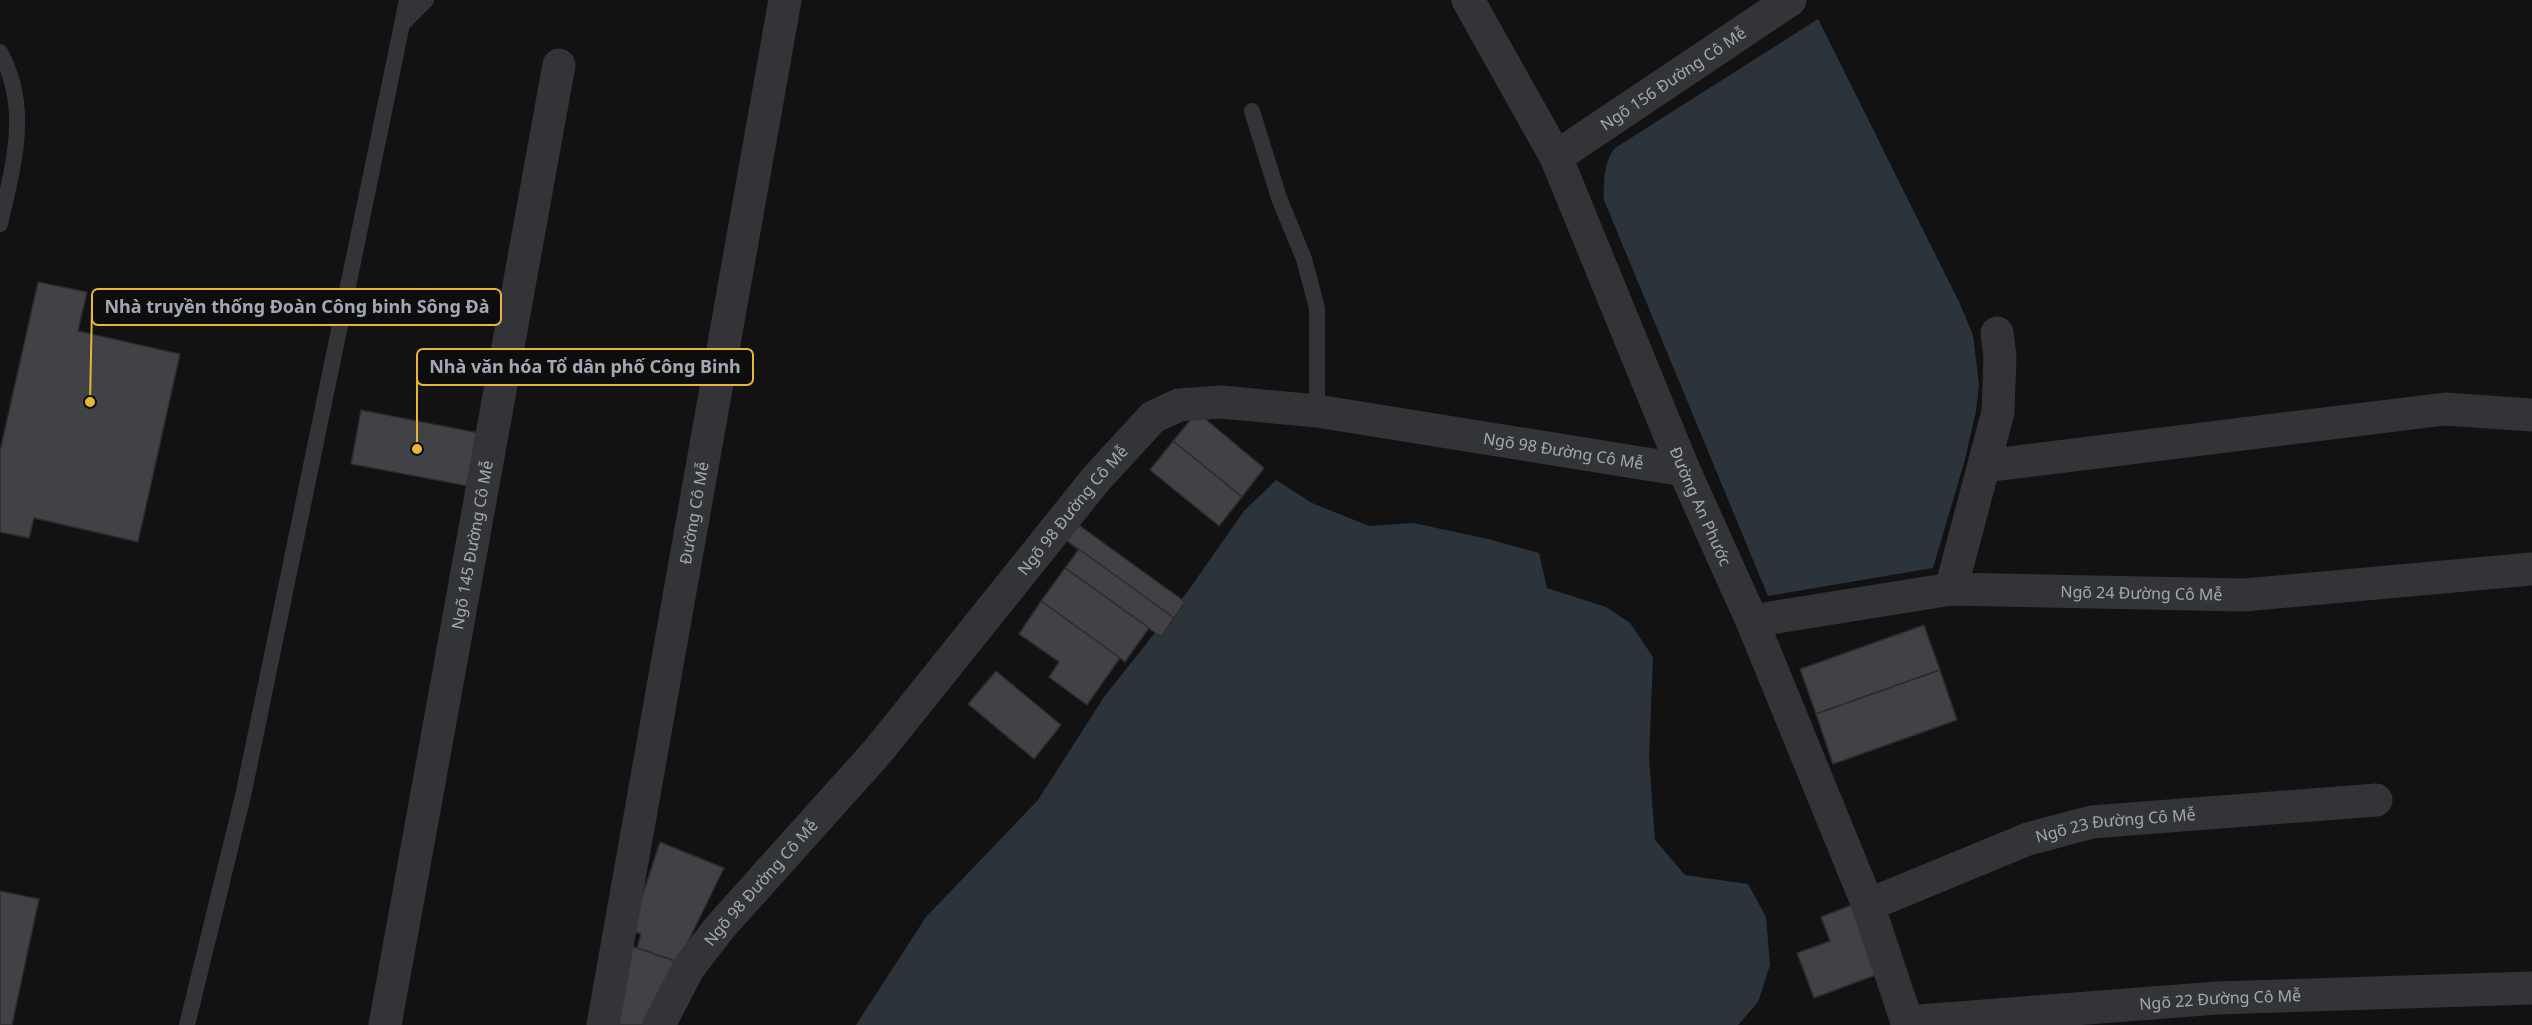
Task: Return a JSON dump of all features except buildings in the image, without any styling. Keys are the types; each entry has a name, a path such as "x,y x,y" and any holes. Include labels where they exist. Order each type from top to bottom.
{"street":[{"name":"Đường Cô Mễ","path":"603,1025 785,0"},
{"name":"Đường An Phước","path":"1468,0 1556,157 1684,470 1752,621 1868,904 1908,1023"},
{"name":"Ngõ 156 Đường Cô Mễ","path":"1556,157 1790,0"},
{"name":"Ngõ 145 Đường Cô Mễ","path":"385,1025 559,66"},
{"path":"1951,589 1998,412 2000,357 1997,333"},
{"name":"Ngõ 98 Đường Cô Mễ","path":"659,1025 689,967 721,926 878,751 1096,479 1153,417 1179,405 1221,402 1317,411 1684,470"},
{"path":"1985,466 2445,409 2532,415"},
{"name":"Ngõ 24 Đường Cô Mễ","path":"1752,621 1951,589 2244,595 2532,569"},
{"name":"Ngõ 23 Đường Cô Mễ","path":"1868,904 2028,839 2092,822 2376,800"},
{"name":"Ngõ 22 Đường Cô Mễ","path":"1908,1023 2217,998 2532,988"}],"lane":[{"path":"187,1025 246,784 407,0"},
{"path":"402,24 426,0"},
{"path":"0,52 10,73 18,113 16,152 0,224"},
{"path":"1252,111 1279,198 1304,259 1317,308 1317,411"}],"shaded area":[{"path":"1818,19 1960,304 1973,335 1979,385 1976,411 1964,463 1933,568 1768,596 1604,200 1604,180 1608,159 1615,148"},
{"path":"1276,480 1312,503 1369,526 1413,523 1488,539 1539,553 1547,588 1606,607 1630,623 1653,657 1649,758 1655,840 1685,875 1748,884 1766,917 1770,965 1758,1002 1738,1025 856,1025 926,917 1038,800 1104,697 1188,591 1244,511"}],"place":[{"name":"Nhà truyền thống Đoàn Công binh Sông Đà","path":"90,402"},
{"name":"Nhà văn hóa Tổ dân phố Công Binh","path":"417,449"}]}
